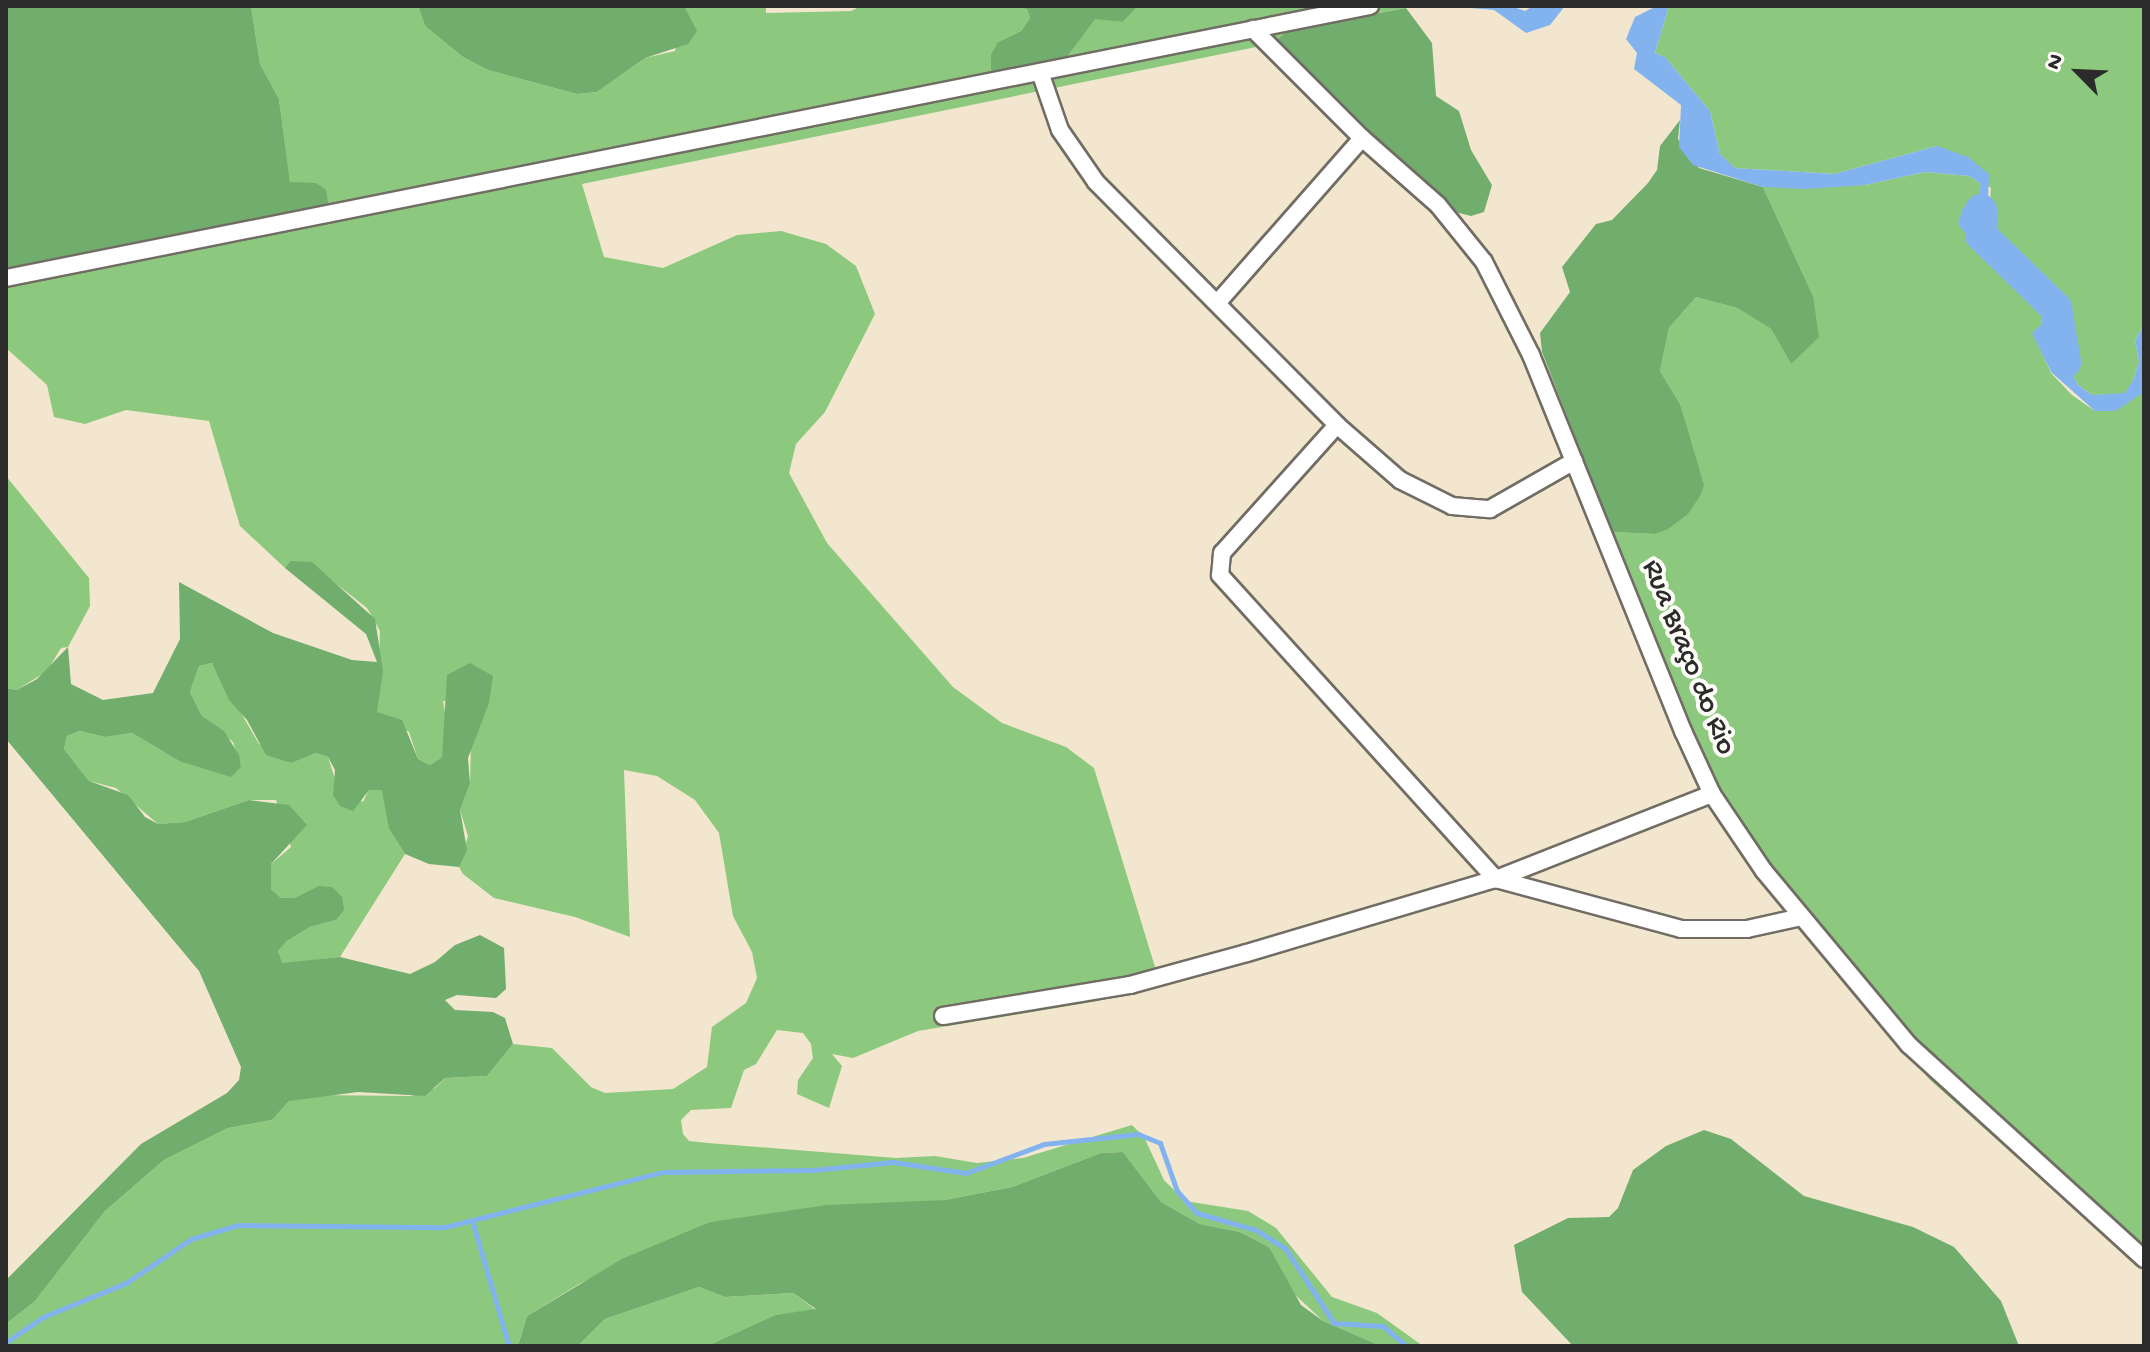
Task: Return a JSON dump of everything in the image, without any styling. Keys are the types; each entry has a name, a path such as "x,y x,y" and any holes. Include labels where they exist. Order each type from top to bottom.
{"street":[{"path":"6,278 1370,6"},
{"name":"Rua Braço do Rio","path":"1253,29 1362,138 1438,205 1484,262 1574,461 1712,794 1801,917 1909,1045 2144,1259"},
{"path":"1040,72 1073,154 1124,213 1219,301 1375,461 1427,497 1472,510 1505,504 1574,461"},
{"path":"1219,301 1362,138"},
{"path":"1337,425 1222,553 1220,575 1496,879 1681,929 1747,929 1801,917"},
{"path":"943,1016 1130,985 1496,879 1712,794"}],"green space":[{"path":"6,6 251,6 260,64 279,99 290,182 316,183 326,190 329,208 6,276"},
{"path":"251,6 418,6 425,26 463,57 488,70 577,94 597,92 645,58 675,51 685,8 663,6 766,6 766,13 851,11 861,6 1002,6 1027,9 1030,18 1021,31 998,42 1067,57 1095,18 1123,22 1138,6 1416,6 1289,30 1271,44 582,184 604,257 663,268 737,235 781,231 826,244 856,266 875,314 825,412 796,444 789,473 827,543 953,687 1002,723 1066,747 1094,768 1159,980 1098,1001 918,1031 853,1058 832,1054 842,1066 829,1108 797,1094 798,1080 813,1058 811,1044 803,1033 777,1030 756,1064 744,1070 731,1108 691,1110 681,1120 683,1134 689,1141 708,1143 896,1158 935,1156 977,1163 1023,1158 1132,1125 1144,1137 1164,1180 1185,1201 1248,1211 1276,1228 1332,1297 1377,1313 1423,1346 1381,1346 1323,1321 1290,1290 1269,1247 1240,1232 1200,1224 1161,1202 1123,1152 1101,1153 1012,1187 945,1200 710,1222 579,1284 527,1316 518,1346 6,1346 6,1324 35,1301 105,1211 164,1160 228,1128 272,1120 289,1101 316,1095 411,1096 435,1088 445,1078 487,1076 513,1044 552,1048 591,1087 605,1093 673,1089 707,1067 712,1027 746,1003 757,978 752,952 733,916 719,833 695,800 657,776 624,770 630,937 575,917 494,898 463,874 459,867 468,836 460,810 470,784 471,744 489,703 443,701 448,728 442,757 430,765 418,759 409,732 377,712 380,631 367,608 315,567 290,561 285,568 240,526 209,421 126,410 85,424 54,417 47,385 6,348 6,276 290,183 279,99 260,64"},
{"path":"418,6 663,6 685,8 697,31 688,44 645,58 597,92 577,94 488,70 463,57 425,26"},
{"path":"1002,6 1138,6 1123,22 1095,19 1067,57 1036,72 1010,77 991,70 991,55 998,42 1021,31 1030,18 1027,9"},
{"path":"1669,6 2144,6 2144,324 2135,341 2139,361 2134,379 2125,394 2092,395 2078,385 2065,360 2062,325 2012,260 1993,250 1987,234 1991,188 1937,146 1834,174 1735,168 1720,154 1710,111 1665,57 1655,53"},
{"path":"1406,8 1432,43 1436,96 1459,111 1471,150 1492,185 1484,212 1471,216 1459,213 1389,161 1271,44 1289,30"},
{"path":"1680,120 1678,139 1699,168 1763,187 1813,296 1819,337 1791,364 1771,329 1737,308 1696,297 1669,328 1660,371 1680,404 1704,485 1688,514 1668,529 1655,534 1612,532 1542,352 1540,333 1570,292 1562,267 1596,224 1612,220 1648,183 1657,170 1660,146"},
{"path":"1925,172 1969,176 1981,184 1978,198 1963,208 1976,247 2043,309 2041,325 2033,333 2051,373 2072,395 2095,411 2142,393 2144,385 2144,1271 1929,1079 1751,865 1690,765 1640,636 1612,532 1655,534 1688,514 1690,443 1680,404 1660,371 1669,328 1696,297 1737,308 1771,329 1791,364 1813,296 1763,187 1865,185"},
{"path":"6,476 89,578 90,606 68,647 61,648 47,671 17,690 6,688"},
{"path":"290,561 312,562 375,619 383,671 377,712 402,720 418,759 430,765 442,757 447,675 470,663 493,676 489,703 468,758 470,784 460,810 467,850 459,867 429,864 405,854 389,829 382,790 369,790 353,811 340,806 333,795 335,770 328,757 316,753 291,763 266,755 247,720 229,700 212,663 199,666 190,692 202,716 224,731 239,755 241,767 231,777 179,761 132,733 105,737 80,731 67,736 64,749 89,781 128,795 145,817 158,824 185,822 249,800 289,805 307,825 271,864 271,889 281,898 294,898 318,886 332,887 342,897 344,910 336,920 310,927 287,941 278,951 282,963 340,957 410,974 435,962 455,945 480,935 504,948 506,989 496,998 457,995 445,1000 455,1010 493,1012 505,1018 513,1044 487,1076 445,1078 425,1096 358,1092 289,1101 272,1120 228,1128 164,1160 105,1211 35,1301 6,1324 6,1280 141,1144 227,1093 239,1080 241,1067 199,971 6,739 6,688 17,690 37,679 68,647 71,684 103,700 153,693 180,639 179,582 273,633 352,660 377,662 366,634 285,568"},
{"path":"212,663 259,744 290,763 316,753 328,757 336,782 363,802 369,789 382,790 388,802 389,829 405,854 340,957 281,964 278,951 287,941 310,927 336,920 318,886 294,898 281,898 271,889 271,864 291,847 276,800 249,800 185,822 158,824 116,788 89,781 64,749 67,736 80,731 105,737 132,733 179,761 241,767 233,742 202,716 190,692 199,666"},
{"path":"1704,1130 1731,1139 1804,1196 1913,1227 1954,1247 2001,1301 2019,1346 1573,1346 1522,1292 1514,1245 1568,1218 1609,1217 1618,1208 1633,1170 1666,1146"},
{"path":"1123,1152 1161,1202 1200,1224 1240,1232 1269,1247 1301,1305 1323,1321 1381,1346 707,1346 775,1315 816,1309 793,1293 725,1297 699,1287 605,1319 578,1346 518,1346 527,1316 622,1259 710,1222 827,1205 945,1200 1012,1187 1101,1153"},
{"path":"699,1287 725,1297 793,1293 816,1310 775,1315 707,1346 578,1346 605,1319"}],"water":[{"path":"1447,6 1511,6 1525,11 1533,6 1565,6 1550,25 1526,33 1494,10"},
{"path":"1657,6 1669,6 1655,53 1665,57 1710,111 1720,154 1735,168 1834,174 1937,146 1968,157 1989,174 1987,234 1993,249 2012,260 2029,260 2044,284 2062,325 2065,360 2078,385 2092,395 2125,393 2134,379 2139,361 2135,341 2144,324 2142,393 2116,411 2095,411 2051,372 2032,333 2041,325 2043,309 1976,247 1958,224 1963,208 1978,197 1981,184 1969,176 1925,172 1865,185 1805,189 1763,187 1693,165 1679,147 1681,105 1634,69 1637,53 1626,39 1635,17"}],"waterway":[{"path":"1981,210 1981,235 2056,308 2065,362"},
{"path":"6,1342 43,1317 126,1283 191,1239 238,1225 445,1227 663,1172 813,1170 893,1162 966,1173 1044,1144 1138,1134 1160,1143 1177,1191 1197,1213 1256,1230 1285,1248 1334,1323 1383,1326 1406,1346"},
{"path":"473,1224 509,1346"}]}
